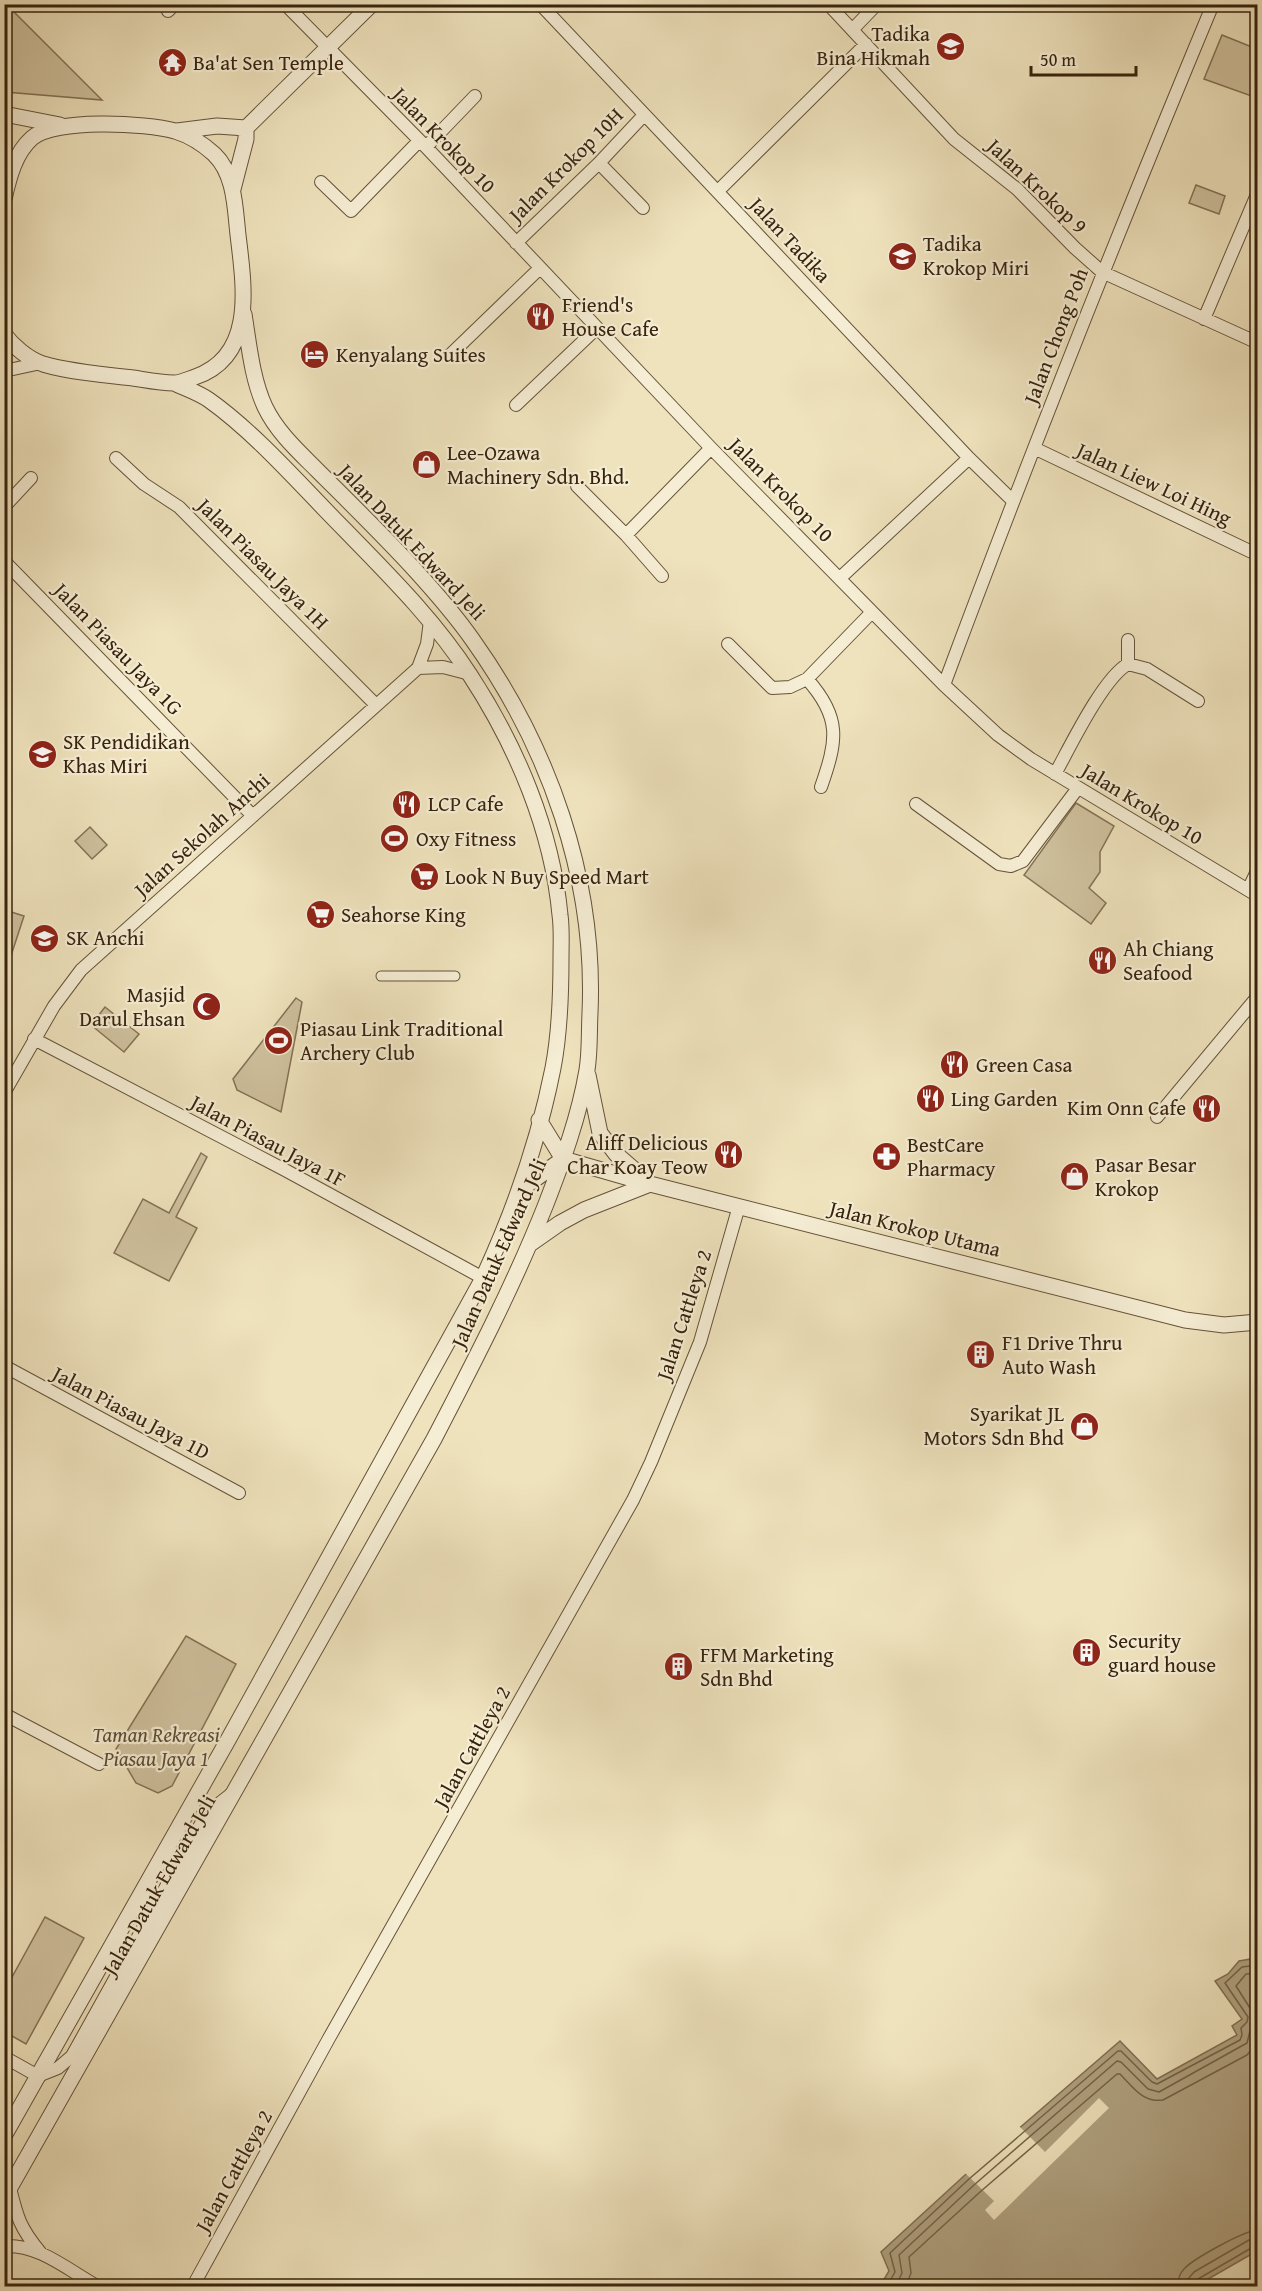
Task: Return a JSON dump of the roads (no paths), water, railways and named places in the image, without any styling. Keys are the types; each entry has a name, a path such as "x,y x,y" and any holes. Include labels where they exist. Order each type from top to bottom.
{"street":[{"name":"Jalan Krokop 10","path":"285,4 422,144 711,448 944,685 998,735 1054,774 1253,893"},
{"path":"233,189 246,140 246,128 372,4"},
{"name":"Jalan Tadika","path":"540,4 969,458 1012,500"},
{"name":"Jalan Krokop 9","path":"828,4 954,139 1017,189 1102,272 1257,343"},
{"path":"852,30 877,4"},
{"name":"Jalan Chong Poh","path":"944,685 1012,500 1102,272 1213,4"},
{"path":"718,191 866,44"},
{"path":"321,182 351,211 475,96"},
{"path":"4,114 61,125 123,124 174,131 193,138 215,155 233,189"},
{"name":"Jalan Krokop 10H","path":"516,243 599,163 644,115"},
{"path":"4,199 20,151 33,136 61,125"},
{"path":"174,131 217,126 246,128"},
{"path":"599,163 643,208"},
{"name":"Jalan Datuk Edward Jeli","path":"7,2193 434,1439 494,1324 530,1245 564,1159 587,1069 592,979 585,910 570,837 550,779 525,724 472,638 414,569 284,437 266,408 256,381 244,314 233,189"},
{"path":"1204,319 1257,192"},
{"path":"450,355 540,268"},
{"path":"4,370 41,363 176,384 210,372 231,353 244,314"},
{"path":"516,405 597,328"},
{"path":"4,333 13,345 41,363"},
{"name":"Jalan Datuk Edward Jeli","path":"4,2136 228,1740 483,1278 519,1190 539,1120 553,1068 561,996 561,917 552,861 537,808 496,718 470,674 430,621 370,556 235,420 206,398 176,384"},
{"path":"626,535 711,448"},
{"name":"Jalan Liew Loi Hing","path":"1034,448 1257,555"},
{"name":"Jalan Piasau Jaya 1H","path":"116,458 144,484 179,507 376,705"},
{"path":"840,578 969,458"},
{"path":"4,507 32,478"},
{"path":"577,486 626,535 662,576"},
{"name":"Jalan Piasau Jaya 1G","path":"4,561 253,816"},
{"path":"728,644 772,688 790,687 807,679 872,612"},
{"path":"430,621 427,644 418,668 443,667 470,674"},
{"path":"1128,640 1128,664"},
{"path":"1054,774 1105,687 1118,670 1128,664 1147,669 1198,701"},
{"name":"Jalan Sekolah Anchi","path":"4,1093 54,1006 81,970 418,668"},
{"path":"807,679 822,696 834,731 833,753 821,787"},
{"path":"916,804 999,864 1011,866 1023,861 1078,788"},
{"path":"1253,893 1257,869"},
{"path":"381,976 455,976"},
{"path":"1157,1117 1257,996"},
{"name":"Jalan Piasau Jaya 1F","path":"34,1039 285,1170 483,1278"},
{"path":"530,1245 560,1223 585,1210 650,1184 616,1154 600,1133 587,1069"},
{"path":"519,1190 564,1159 539,1120"},
{"name":"Jalan Krokop Utama","path":"564,1159 650,1184 1185,1320 1224,1325 1257,1322"},
{"name":"Jalan Cattleya 2","path":"193,2286 328,2040 633,1500 700,1342 739,1206"},
{"name":"Jalan Piasau Jaya 1D","path":"4,1366 239,1493"},
{"path":"4,1714 99,1764"},
{"path":"4,2057 38,2076 58,2068 72,2056 207,1813 237,1790"},
{"path":"7,2193 25,2234 40,2252"},
{"path":"4,2246 21,2247 40,2252 97,2286"}],"water":[{"path":"1257,1958 1257,2251 1196,2286 880,2286 889,2271 881,2252 965,2175 1120,2041 1157,2079 1237,2035 1232,2026 1242,2019 1215,1981 1228,1974 1239,1961"}],"place":[{"name":"Tadika Bina Hikmah","path":"951,46"},
{"name":"Ba'at Sen Temple","path":"172,63"},
{"name":"Tadika Krokop Miri","path":"902,256"},
{"name":"Friend's House Cafe","path":"541,317"},
{"name":"Kenyalang Suites","path":"315,355"},
{"name":"Lee-Ozawa Machinery Sdn. Bhd.","path":"426,465"},
{"name":"SK Pendidikan Khas Miri","path":"42,754"},
{"name":"LCP Cafe","path":"407,804"},
{"name":"Oxy Fitness","path":"395,839"},
{"name":"Look N Buy Speed Mart","path":"424,877"},
{"name":"Seahorse King","path":"320,915"},
{"name":"SK Anchi","path":"45,938"},
{"name":"Ah Chiang Seafood","path":"1102,961"},
{"name":"Masjid Darul Ehsan","path":"206,1007"},
{"name":"Piasau Link Traditional Archery Club","path":"279,1041"},
{"name":"Green Casa","path":"955,1065"},
{"name":"Ling Garden","path":"930,1099"},
{"name":"Kim Onn Cafe","path":"1207,1108"},
{"name":"Aliff Delicious Char Koay Teow","path":"729,1155"},
{"name":"BestCare Pharmacy","path":"886,1157"},
{"name":"Pasar Besar Krokop","path":"1074,1177"},
{"name":"F1 Drive Thru Auto Wash","path":"981,1355"},
{"name":"Syarikat JL Motors Sdn Bhd","path":"1085,1426"},
{"name":"Security guard house","path":"1087,1653"},
{"name":"FFM Marketing Sdn Bhd","path":"679,1667"}],"park label":[{"name":"Taman Rekreasi Piasau Jaya 1","path":"156,1747"}]}
